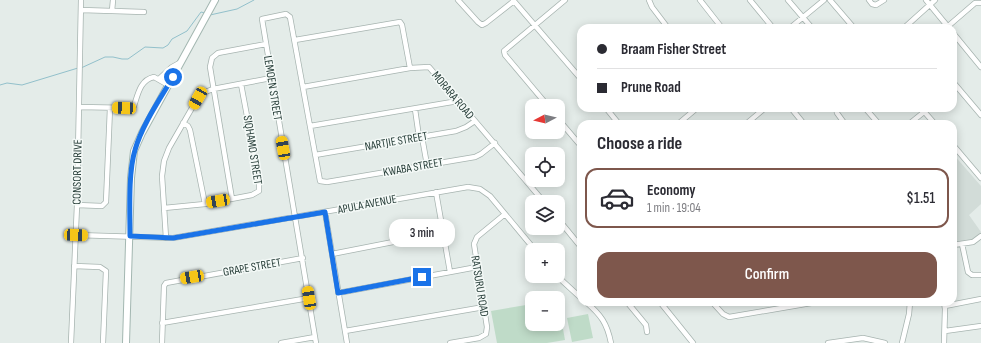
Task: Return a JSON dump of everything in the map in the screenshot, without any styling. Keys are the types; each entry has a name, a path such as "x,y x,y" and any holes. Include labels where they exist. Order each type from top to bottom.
{"street":[{"name":"CONSORT DRIVE","path":"70,343 77,205 81,0"},
{"path":"112,0 112,11"},
{"path":"126,343 131,178 134,151 142,132 215,0"},
{"path":"458,0 482,25 513,0 577,74"},
{"path":"542,99 504,52 506,48 565,0"},
{"path":"649,0 652,7 665,24"},
{"path":"700,0 719,24"},
{"path":"750,0 770,24"},
{"path":"788,0 809,24"},
{"path":"795,24 824,0"},
{"path":"830,0 851,24"},
{"path":"869,0 872,4 876,5 884,0"},
{"path":"926,0 944,24"},
{"path":"909,24 935,0"},
{"path":"951,24 975,3 981,3"},
{"path":"81,10 144,12"},
{"name":"LEMOEN STREET","path":"295,40 290,17 286,14 262,19 316,343"},
{"path":"315,155 295,40 400,22 410,68"},
{"path":"957,38 981,67"},
{"path":"232,199 213,90 210,67 211,61 216,54 221,52 266,44"},
{"path":"159,79 172,67 182,62"},
{"name":"MORARA ROAD","path":"303,87 426,66 430,68 538,195"},
{"path":"79,107 132,108 135,105 136,98 144,82 154,77 168,85"},
{"path":"166,238 162,176 164,161 183,123 201,94 213,90 271,78"},
{"name":"SIQHAMO STREET","path":"164,208 205,204 255,194 259,191 260,188 241,84"},
{"path":"957,87 981,115"},
{"path":"310,126 458,101"},
{"path":"77,205 102,206 106,202 110,108"},
{"path":"415,109 428,165"},
{"path":"609,112 616,120"},
{"path":"683,120 692,112"},
{"path":"752,120 761,112"},
{"path":"794,112 800,120"},
{"path":"868,112 876,120"},
{"path":"912,120 921,112"},
{"path":"925,112 932,120"},
{"name":"NARTJIE STREET","path":"315,155 459,130 475,121"},
{"path":"183,123 188,126 191,134 205,204"},
{"path":"565,127 577,141"},
{"name":"KWABA STREET","path":"315,155 319,179 320,181 327,182 478,156 495,143"},
{"path":"957,151 981,178"},
{"name":"APULA AVENUE","path":"76,235 166,238 465,187 478,188 490,196 529,243"},
{"path":"436,192 450,272"},
{"path":"325,212 346,343"},
{"name":"RATSURU ROAD","path":"450,343 478,338 486,334 487,327 474,248 475,241 505,214"},
{"path":"565,228 577,242"},
{"path":"332,254 444,232"},
{"path":"957,245 973,242 981,236"},
{"path":"962,244 968,272 972,275 981,274"},
{"name":"GRAPE STREET","path":"162,343 164,286 166,283 302,258"},
{"path":"74,266 100,267 106,271 103,343"},
{"path":"338,293 477,267"},
{"path":"565,283 577,294"},
{"path":"162,322 309,298"},
{"path":"957,302 981,299"},
{"path":"591,306 603,320 611,343"},
{"path":"630,306 646,325 648,332"},
{"path":"663,306 693,343"},
{"path":"716,306 723,314 729,317 793,306"},
{"path":"902,343 910,306"},
{"path":"944,306 944,343"},
{"path":"345,331 484,307"},
{"path":"945,331 981,326"},
{"path":"281,343 315,337"},
{"path":"828,343 860,338 885,343"}],"shaded area":[{"path":"957,159 981,186 981,204 969,215 981,232 972,240 957,242"}],"green space":[{"path":"525,305 525,331 563,331 565,340 547,343 497,343 491,311"},
{"path":"588,314 593,338 572,342 567,318"}],"waterway":[{"path":"210,15 237,9 254,0"},
{"path":"81,68 105,57 128,59 145,47 163,48 168,45 172,39 187,31 201,12 205,13"},
{"path":"0,85 7,83 22,85 78,68"}],"route":[{"path":"173,77 142,132 134,151 131,178 130,236 173,238 325,212 338,293 422,277"}]}
